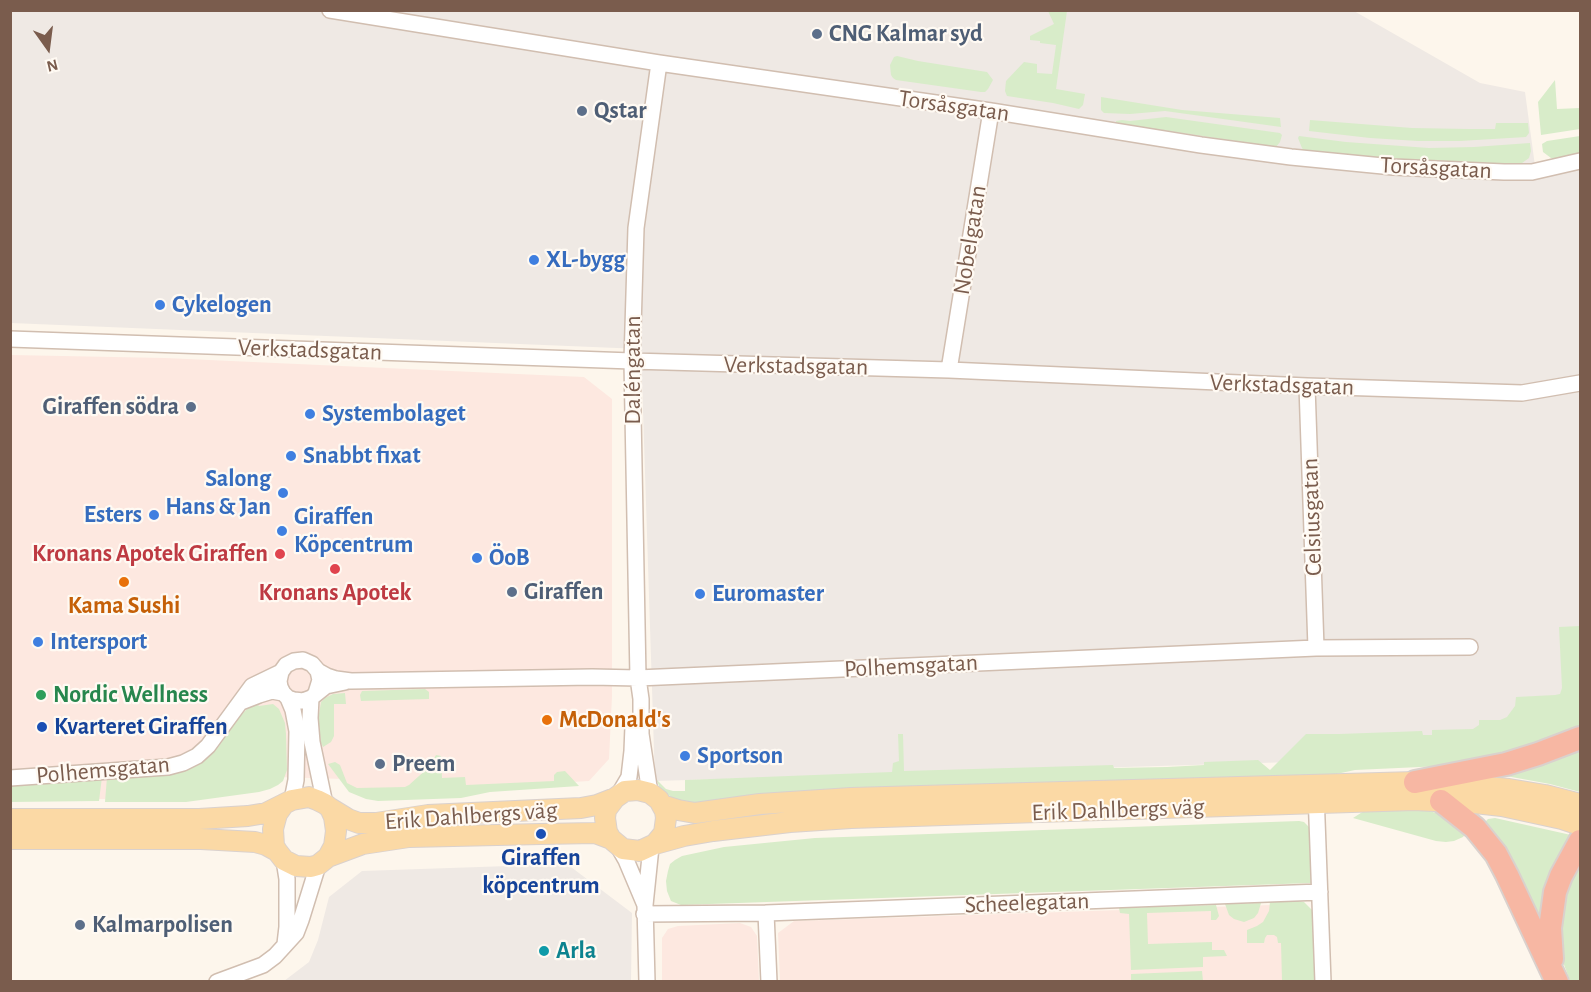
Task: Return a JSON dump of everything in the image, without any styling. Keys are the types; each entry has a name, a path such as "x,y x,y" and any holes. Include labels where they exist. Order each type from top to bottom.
{"highway":[{"path":"1415,782 1506,764 1581,738"},
{"path":"1441,801 1475,828 1496,854 1555,976"},
{"path":"1555,976 1550,928 1555,892 1561,876 1581,841"}],"main road":[{"name":"Erik Dahlbergs väg","path":"10,819 248,816 266,813 288,802 309,797 348,819 359,823 376,823 428,815 581,808 597,805 632,790 644,791 678,810 695,813 760,804 851,798 1415,782 1509,789 1581,804"},
{"path":"615,842 607,832 605,818 606,810 617,796"},
{"path":"653,845 660,839 666,826 666,818 656,799"},
{"name":"Erik Dahlbergs väg","path":"10,839 201,839 255,842 266,845 290,864 311,867 363,844 409,837 582,833 595,834 634,851 684,836 713,831 790,822 862,818 1414,800 1503,806 1581,825"},
{"path":"280,856 274,846 273,829 277,814 288,802"},
{"path":"323,861 334,846 336,831 334,817 327,806"}],"street":[{"name":"Torsåsgatan","path":"330,10 659,63 1291,157 1393,167 1504,172 1532,172 1581,161"},
{"name":"Daléngatan","path":"656,799 641,734 632,362 636,228 659,63"},
{"name":"Nobelgatan","path":"949,370 991,111"},
{"name":"Verkstadsgatan","path":"10,339 632,362 949,370 1522,393 1581,383"},
{"name":"Celsiusgatan","path":"1307,386 1316,648"},
{"name":"Polhemsgatan","path":"318,671 336,679 351,681 638,678 1316,648 1470,647"},
{"path":"288,802 296,780 297,731 293,710 279,681 280,672 286,665 303,660 312,664 318,671 320,680 313,696 310,718 315,761 327,806"},
{"name":"Polhemsgatan","path":"10,778 168,767 183,763 198,756 208,746 252,686 280,672"},
{"name":"Daléngatan","path":"617,796 628,777 631,761 634,700 638,678"},
{"name":"Polhemsgatan","path":"313,696 326,686 351,681"},
{"path":"241,702 272,691 294,700 303,701 313,696"},
{"path":"1316,784 1323,981"},
{"path":"615,842 626,860 644,910"},
{"path":"647,981 644,910 653,845"},
{"path":"280,856 287,879 285,944"},
{"path":"216,981 263,965 275,956 296,933 323,861"},
{"name":"Scheelegatan","path":"644,910 765,913 1320,892"},
{"path":"765,913 769,981"}],"shaded area":[{"path":"11,11 1354,11 1480,83 1525,92 1535,166 1580,153 1580,789 1460,757 655,781 641,349 11,323"},
{"path":"11,355 165,358 584,377 612,399 612,696 609,759 589,781 355,792 343,779 278,777 119,799 11,799"},
{"path":"567,864 632,913 631,981 284,981 309,962 318,940 329,897 362,871"},
{"path":"1300,904 1313,981 780,981 778,933 794,921"},
{"path":"740,923 751,927 757,936 759,981 662,981 662,938 668,929 678,926"}],"green space":[{"path":"1048,11 1067,11 1056,89 1085,94 1083,105 1079,109 1007,96 1005,91 1006,81 1024,62 1037,64 1037,73 1052,74 1056,45 1030,40 1030,36 1054,24"},
{"path":"897,56 987,72 993,80 985,92 981,92 896,80 891,75 890,65"},
{"path":"1555,80 1557,109 1580,108 1580,129 1541,135 1538,102"},
{"path":"1101,97 1182,110 1280,118 1281,127 1165,111 1130,114 1104,113 1101,110"},
{"path":"1166,117 1282,135 1276,147 1116,123 1122,120"},
{"path":"1310,120 1412,128 1469,129 1495,129 1496,123 1528,123 1529,133 1526,137 1418,141 1309,131"},
{"path":"1299,136 1429,148 1530,143 1531,151 1529,158 1522,163 1463,164 1304,151"},
{"path":"1580,136 1580,154 1557,159 1543,152 1542,144 1547,141"},
{"path":"1580,626 1580,727 1513,752 1442,766 1355,770 1327,776 700,805 677,801 660,788 656,779 666,789 685,791 685,780 892,772 893,763 899,761 898,734 903,734 904,771 1113,765 1114,768 1167,767 1204,765 1204,762 1258,760 1270,770 1306,734 1422,731 1423,735 1432,735 1432,730 1473,729 1479,725 1479,720 1500,720 1507,717 1515,706 1516,697 1560,694 1562,688 1559,627"},
{"path":"425,689 429,692 429,699 361,701 360,695 362,691"},
{"path":"345,693 346,704 334,704 334,736 331,742 323,747 319,726 321,702 333,694"},
{"path":"257,703 259,706 273,704 279,709 285,723 287,770 283,781 278,785 259,792 186,802 105,802 107,777 172,773 197,765 219,746 239,717"},
{"path":"1580,744 1580,792 1495,774"},
{"path":"436,755 441,756 442,778 465,777 466,785 554,781 554,775 557,772 565,771 579,786 490,792 461,798 378,801 349,792 328,764 335,762 340,765 347,783 357,788 405,787 429,767"},
{"path":"102,777 99,801 11,802 11,783"},
{"path":"1423,809 1449,817 1469,829 1463,837 1446,842 1353,818 1364,811"},
{"path":"1495,818 1571,835 1548,880 1542,900 1539,926 1482,825 1488,819"},
{"path":"1299,821 1309,827 1311,883 681,905 671,901 667,891 668,871 670,864 675,860 682,856 724,847 815,838"},
{"path":"1580,856 1580,981 1570,981 1558,939 1563,890"},
{"path":"1270,902 1304,902 1312,910 1315,981 1282,981 1281,943 1278,943 1274,935 1267,935 1264,943 1247,943 1247,930 1263,922 1269,911"},
{"path":"1261,903 1254,918 1244,922 1229,915 1225,904"},
{"path":"1216,905 1219,916 1216,920 1211,920 1211,911 1147,913 1148,944 1212,942 1212,950 1224,950 1227,956 1203,957 1203,967 1131,970 1129,914 1120,913 1119,908"},
{"path":"1202,971 1203,981 1131,981 1131,974"}],"place":[{"name":"CNG Kalmar syd","path":"817,34"},
{"name":"Qstar","path":"582,111"},
{"name":"XL-bygg","path":"534,260"},
{"name":"Cykelogen","path":"160,305"},
{"name":"Giraffen södra","path":"191,407"},
{"name":"Systembolaget","path":"310,414"},
{"name":"Snabbt fixat","path":"291,456"},
{"name":"Salong Hans & Jan","path":"283,493"},
{"name":"Esters","path":"154,515"},
{"name":"Giraffen Köpcentrum","path":"282,531"},
{"name":"Kronans Apotek Giraffen","path":"280,554"},
{"name":"ÖoB","path":"477,558"},
{"name":"Kronans Apotek","path":"335,569"},
{"name":"Kama Sushi","path":"124,582"},
{"name":"Giraffen","path":"512,592"},
{"name":"Euromaster","path":"700,594"},
{"name":"Intersport","path":"38,642"},
{"name":"Nordic Wellness","path":"41,695"},
{"name":"McDonald's","path":"547,720"},
{"name":"Kvarteret Giraffen","path":"42,727"},
{"name":"Sportson","path":"685,756"},
{"name":"Preem","path":"380,764"},
{"name":"Giraffen köpcentrum","path":"541,834"},
{"name":"Kalmarpolisen","path":"80,925"},
{"name":"Arla","path":"544,951"}]}
